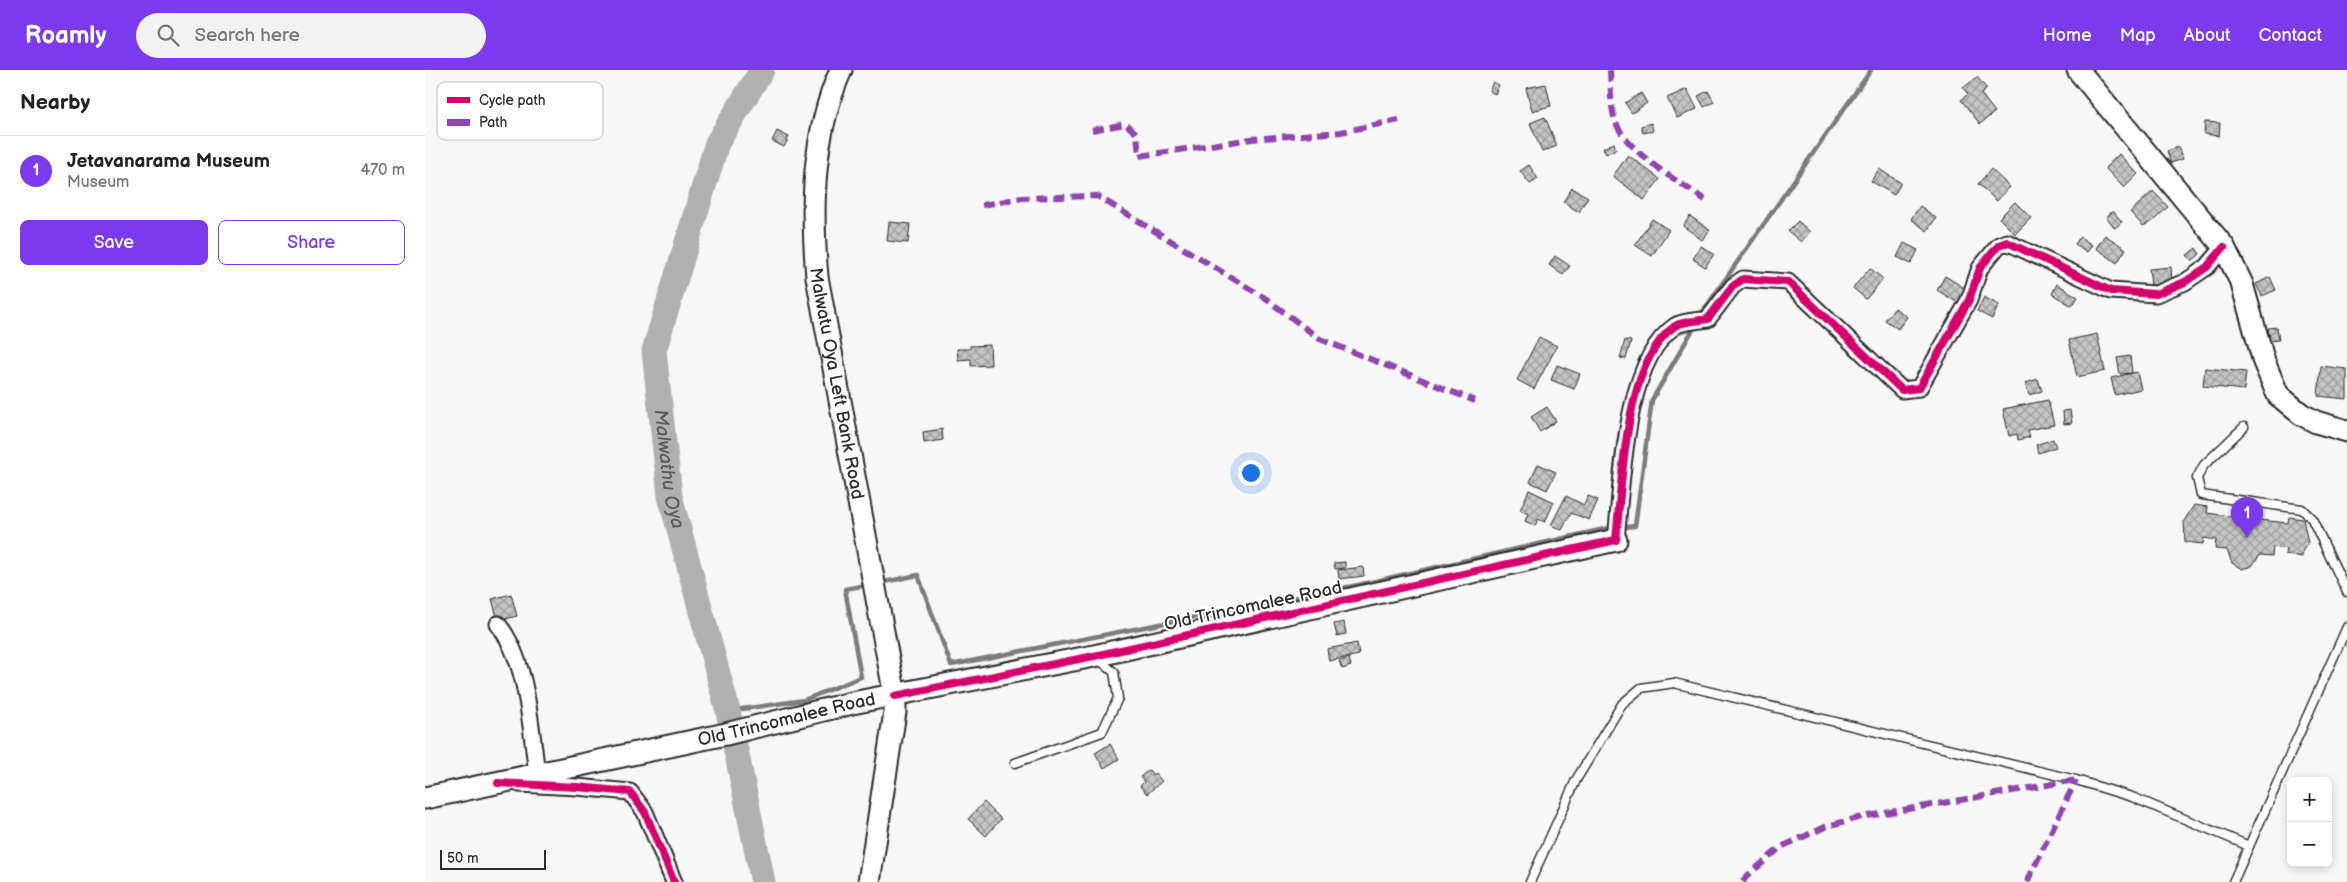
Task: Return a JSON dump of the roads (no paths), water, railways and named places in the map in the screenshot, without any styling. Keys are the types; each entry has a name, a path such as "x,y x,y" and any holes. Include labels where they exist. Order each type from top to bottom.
{"main road":[{"name":"Malwatu Oya Left Bank Road","path":"841,70 821,124 813,235 817,277 895,696 895,712 869,882"},
{"path":"2078,70 2224,247 2242,284 2264,362 2278,395 2301,414 2316,422 2347,431"},
{"name":"Old Trincomalee Road","path":"425,798 852,703 1095,656 1617,540"}],"street":[{"path":"1617,540 1627,430 1643,370 1656,345 1676,325 1708,319 1733,286 1743,279 1788,282 1902,390 1919,388 1969,300 1980,268 1999,245 2007,242 2111,292 2156,294 2185,282 2207,267 2224,247"},
{"path":"499,624 509,637 519,663 537,773"},
{"path":"498,783 630,792 645,812 674,882"}],"lane":[{"path":"2244,426 2204,465 2197,478 2201,495 2301,509 2312,519 2347,592"},
{"path":"2233,882 2347,628"},
{"path":"1015,762 1101,732 1118,698 1114,672 1095,656"},
{"path":"1530,882 1576,780 1623,704 1641,688 1674,683 2076,780 2132,796 2249,846"}],"waterway":[{"name":"Malwathu Oya","path":"762,70 717,143 654,351 670,496 728,711 763,882"},
{"path":"1699,317 1871,70"},
{"path":"880,583 918,575 951,665 1358,585 1604,529 1635,526 1652,400 1696,324"},
{"path":"728,711 804,700 861,677 845,589 867,585"}],"place":[{"name":"Jetavanarama Museum","path":"2247,538"}]}
